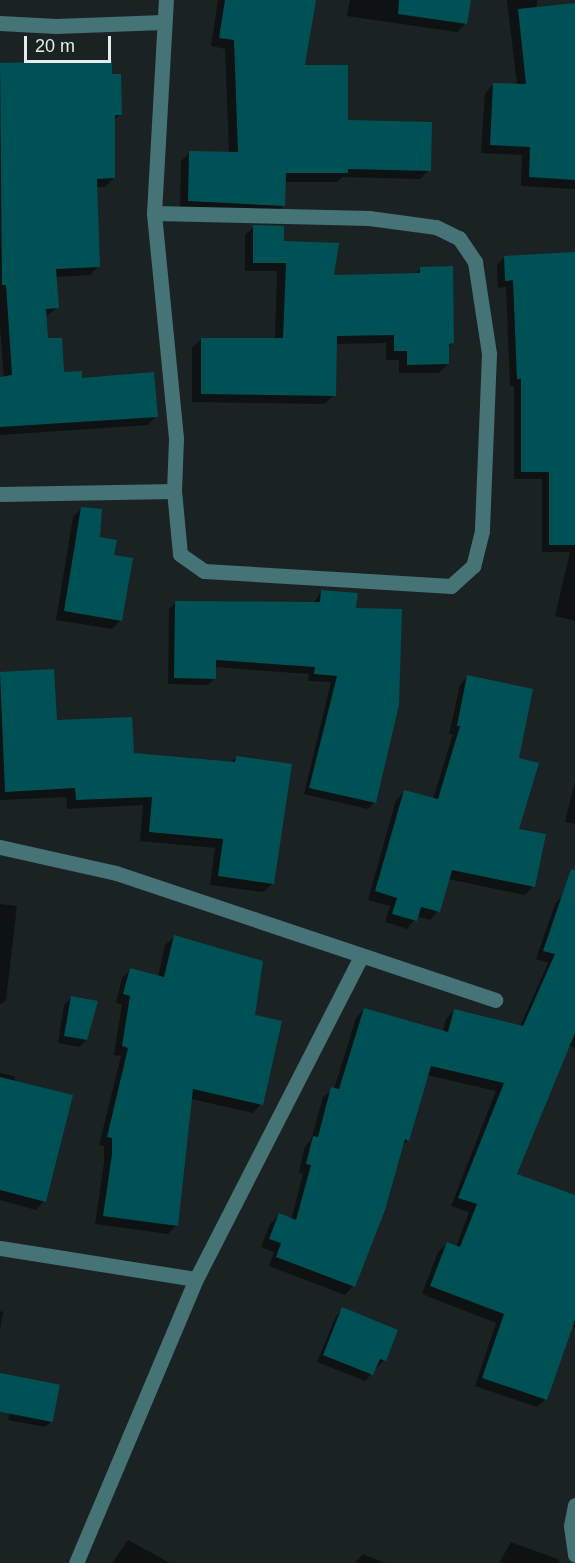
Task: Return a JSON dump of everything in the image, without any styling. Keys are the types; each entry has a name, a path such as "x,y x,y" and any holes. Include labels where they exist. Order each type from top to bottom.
{"street":[{"path":"154,213 369,218 436,227 459,238 475,262 489,354 482,531 473,566 451,586 204,571 180,554 174,491 176,438 154,213 166,0"},
{"path":"0,23 56,26 163,22"},
{"path":"0,494 174,491"},
{"path":"0,847 116,873 361,957 495,1000"},
{"path":"76,1563 196,1279 361,957"},
{"path":"0,1248 196,1279"},
{"path":"575,1505 571,1526 575,1555"}],"building":[{"path":"225,0 316,0 305,65 348,65 348,120 432,122 431,171 348,169 348,173 286,173 285,206 188,201 189,151 238,152 234,40 219,38"},
{"path":"399,0 471,0 467,24 398,14"},
{"path":"575,3 575,180 529,177 530,147 490,145 493,83 526,84 518,9"},
{"path":"112,60 112,74 121,74 122,115 115,115 115,178 97,179 100,267 56,269 59,308 46,309 48,338 62,338 64,372 82,371 82,378 154,372 158,417 0,427 0,377 12,375 6,285 2,285 0,63"},
{"path":"253,225 284,226 284,241 339,243 334,275 420,273 420,267 453,266 454,343 449,344 449,364 407,365 407,351 394,351 394,335 337,336 336,396 201,394 201,338 283,338 286,263 253,263"},
{"path":"575,252 575,545 549,545 549,472 521,472 521,379 517,379 513,280 505,281 504,256"},
{"path":"81,507 102,509 100,537 117,540 114,555 133,558 122,621 64,611"},
{"path":"321,590 358,593 356,608 402,609 399,705 376,803 309,788 337,676 314,674 315,667 216,660 216,679 174,678 175,601 320,602"},
{"path":"54,669 57,720 132,717 134,753 235,762 236,756 292,764 274,884 218,876 223,839 149,832 152,797 76,800 75,788 5,792 0,672"},
{"path":"467,675 533,689 519,758 539,763 519,829 546,834 535,887 452,870 440,912 421,907 417,921 392,914 397,898 375,891 404,790 438,799 460,726 457,726"},
{"path":"571,869 575,870 575,1033 517,1174 575,1195 575,1320 547,1400 482,1378 504,1314 430,1286 447,1242 460,1247 477,1204 458,1198 504,1083 431,1066 409,1141 405,1139 385,1210 355,1287 276,1257 281,1243 269,1239 279,1213 296,1220 311,1165 306,1164 313,1136 318,1137 331,1087 339,1089 364,1008 448,1032 454,1009 523,1026 555,954 543,951"},
{"path":"174,935 263,961 255,1015 282,1021 263,1105 193,1089 178,1226 103,1216 112,1154 112,1138 107,1137 128,1048 122,1046 130,996 123,994 130,968 164,977"},
{"path":"71,996 98,1001 87,1040 64,1036"},
{"path":"0,1077 73,1095 46,1202 0,1190"},
{"path":"342,1307 398,1330 386,1361 380,1359 373,1375 323,1355"},
{"path":"0,1373 60,1385 53,1422 0,1412"}]}
